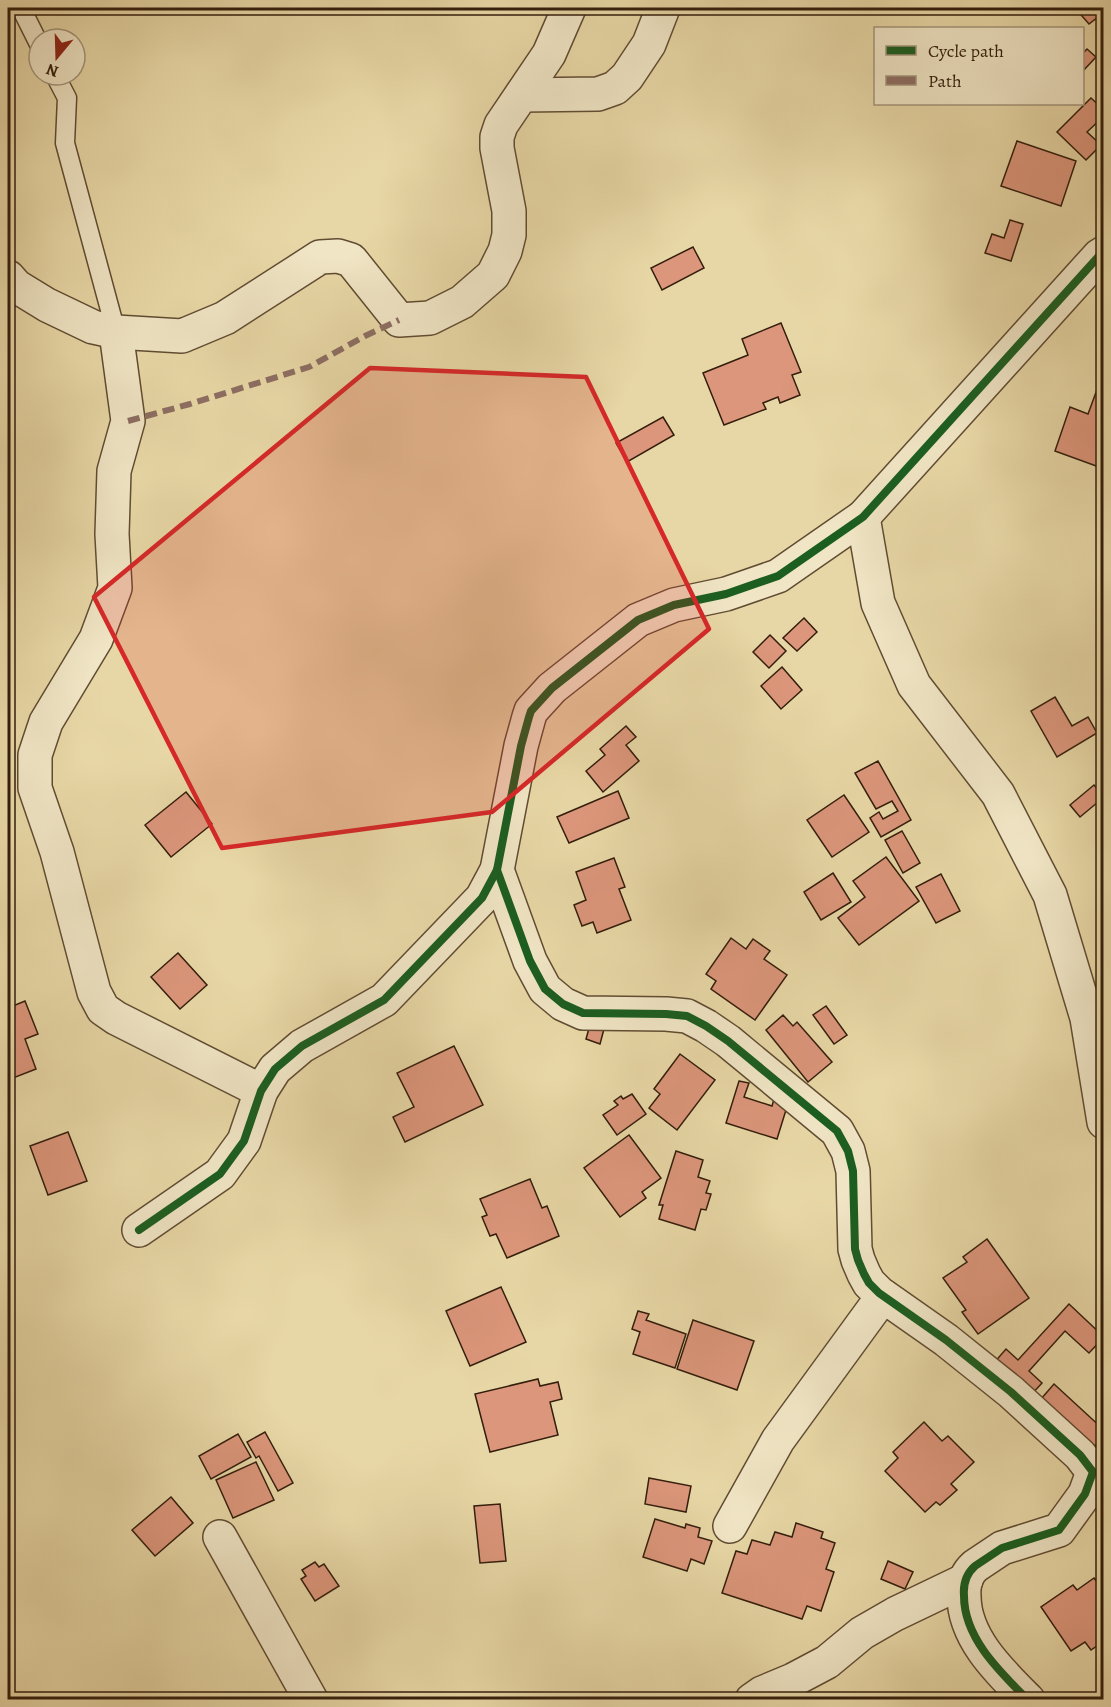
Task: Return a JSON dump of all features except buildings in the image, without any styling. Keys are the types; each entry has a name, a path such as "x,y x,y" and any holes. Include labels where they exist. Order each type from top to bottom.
{"street":[{"path":"8,277 16,286 47,305 93,327 117,332 183,336 225,318 320,257 338,256 351,260 399,320 429,318 462,302 493,275 505,251 509,235 509,211 497,137 501,125 549,54 569,8"},
{"path":"522,95 598,94 615,88 627,77 649,44 663,8"},
{"path":"139,1230 220,1174 244,1142 261,1092 275,1069 302,1046 384,1000 482,897 496,870 521,746 531,711 552,688 638,620 674,605 726,594 778,576 863,517 1091,264 1104,253"},
{"path":"117,332 128,421 114,471 112,534 115,588 96,639 46,722 35,755 36,788 57,852 94,992 103,1009 116,1018 261,1092"},
{"path":"863,517 878,603 914,685 998,794 1050,895 1087,1018 1104,1122"},
{"path":"496,870 530,961 545,989 562,1004 583,1013 687,1016 728,1041 837,1131 848,1151 854,1171 855,1249 869,1283 883,1296 946,1340 1011,1392 1080,1455 1098,1466 1084,1494 1059,1530 1002,1548 975,1566 966,1580 963,1591 964,1604 970,1628 981,1647 1028,1700"},
{"path":"730,1526 778,1440 883,1296"},
{"path":"220,1537 312,1700"},
{"path":"752,1700 827,1662 862,1633 895,1614 966,1580"}],"lane":[{"path":"21,8 30,27"},
{"path":"61,87 67,98 65,143 117,332"}],"highlighted area":[{"path":"370,368 586,377 709,629 492,812 222,848 94,597"}],"marked path":[{"path":"128,421 309,367 399,320"}],"cycle path":[{"path":"139,1230 220,1174 244,1141 261,1091 275,1069 302,1046 384,1000 482,898 497,870 521,746 531,711 552,688 638,620 674,605 726,594 778,576 863,517 1104,253"},
{"path":"497,870 530,961 545,989 563,1004 583,1013 687,1016 728,1041 837,1131 848,1151 853,1171 855,1249 869,1283 879,1293 946,1340 1011,1392 1080,1455 1093,1472 1085,1494 1059,1530 1002,1548 975,1566 969,1572 965,1583 966,1611 977,1640 995,1666 1028,1700"}]}
